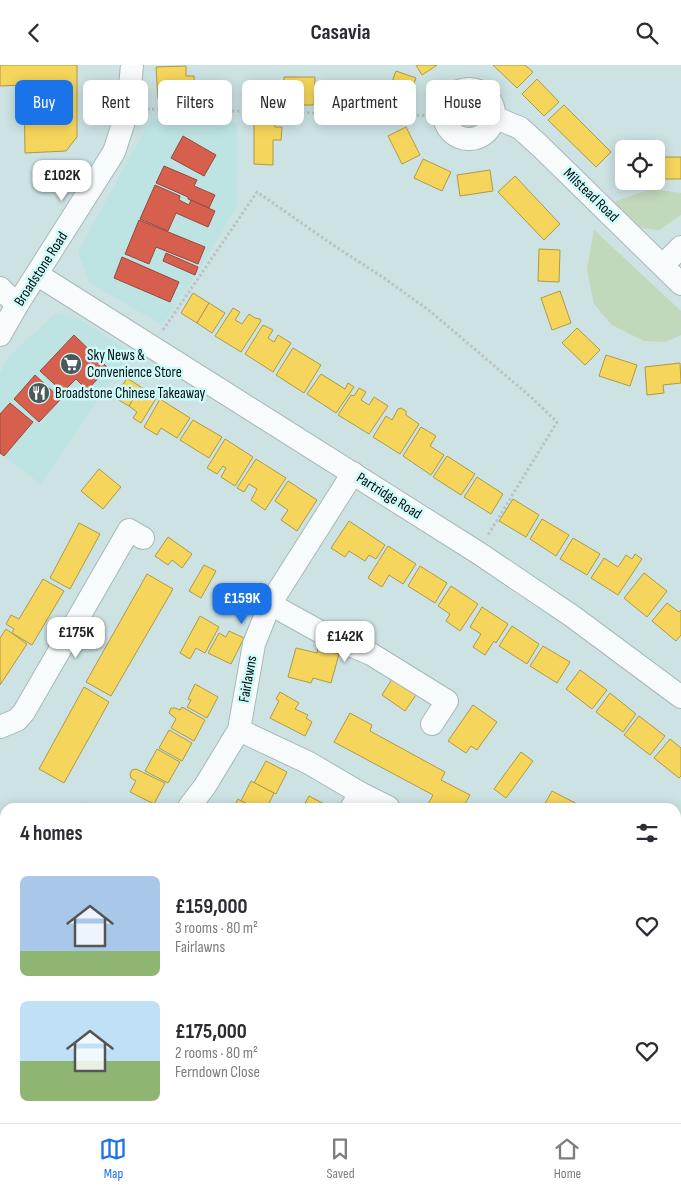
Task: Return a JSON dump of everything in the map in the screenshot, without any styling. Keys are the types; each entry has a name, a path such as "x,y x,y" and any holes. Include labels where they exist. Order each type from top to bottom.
{"street":[{"name":"Broadstone Road","path":"131,80 132,65"},
{"name":"Milstead Road","path":"500,120 520,129 540,146 681,284"},
{"name":"Broadstone Road","path":"0,335 17,305 38,275 114,153 123,125"},
{"path":"448,125 455,135 468,139 483,135 490,125"},
{"path":"663,265 681,247"},
{"name":"Partridge Road","path":"38,275 477,552 572,616 681,697"},
{"path":"0,288 17,305"},
{"name":"Fairlawns","path":"192,803 206,786 239,730 254,644 270,604 353,473"},
{"path":"0,727 18,720 24,711 129,530 142,538"},
{"path":"270,604 326,635 371,654 447,701 432,724"},
{"path":"239,730 309,763 356,800 370,803"}],"path":[{"path":"148,109 426,116"},
{"path":"152,346 257,192 431,312 524,391 557,422 477,552"}],"shaded area":[{"path":"151,119 158,119 158,125 232,125 232,123 237,123 237,205 203,264 162,325 89,282 78,252"},
{"path":"56,313 79,319 130,352 41,484 0,453 0,373 8,358"}],"green space":[{"path":"462,125 478,125 470,127"},
{"path":"648,190 681,193 681,215 659,230 641,228 614,202"},
{"path":"594,230 681,311 681,335 665,342 644,341 612,325 594,304 587,269"}],"building: Homes":[{"path":"0,65 77,65 77,137 66,151 25,153 25,125 73,125 73,80 15,80 15,85 0,86"},
{"path":"416,65 437,65 422,75"},
{"path":"493,65 525,65 533,72 517,88"},
{"path":"186,66 186,76 194,76 194,80 158,80 158,99 156,67"},
{"path":"396,71 416,78 415,80 393,80"},
{"path":"284,77 315,77 314,105 304,105 304,80 284,80"},
{"path":"537,79 559,102 544,116 522,94"},
{"path":"564,105 611,152 596,167 548,120"},
{"path":"254,125 282,127 281,140 273,140 273,165 254,164"},
{"path":"406,127 420,155 402,164 388,136"},
{"path":"665,157 681,157 681,179 665,179"},
{"path":"423,159 451,172 442,191 414,178"},
{"path":"490,170 493,191 460,196 457,175"},
{"path":"515,176 560,224 544,240 498,192"},
{"path":"539,249 560,250 559,282 538,281"},
{"path":"560,291 571,323 552,330 541,298"},
{"path":"193,293 209,303 197,323 181,313"},
{"path":"209,303 225,313 212,333 197,323"},
{"path":"233,308 240,312 235,320 242,324 249,314 261,321 241,352 215,336"},
{"path":"263,325 273,330 268,338 274,342 278,335 291,343 273,372 245,354"},
{"path":"577,328 600,350 585,365 562,343"},
{"path":"293,348 321,365 304,393 276,375"},
{"path":"606,355 637,365 630,386 599,376"},
{"path":"680,363 681,383 663,385 664,393 647,395 645,367"},
{"path":"321,374 345,389 348,383 354,387 336,413 307,394"},
{"path":"127,378 141,387 129,406 115,398"},
{"path":"141,387 157,397 141,423 133,418 137,412 129,406"},
{"path":"359,388 366,392 361,400 369,405 374,397 388,406 369,434 338,415 351,395 354,396"},
{"path":"160,399 190,418 177,438 161,428 157,435 144,427"},
{"path":"401,408 406,411 406,415 419,424 400,454 373,437 386,416 392,420 398,409"},
{"path":"193,420 222,437 209,458 180,440"},
{"path":"421,427 436,436 430,446 444,455 431,475 403,456"},
{"path":"225,439 253,457 235,486 221,477 226,468 223,466 217,474 207,468"},
{"path":"447,456 475,474 461,495 433,477"},
{"path":"256,459 286,478 265,510 251,500 257,489 249,484 244,492 237,488"},
{"path":"99,469 121,487 103,509 81,491"},
{"path":"477,477 503,494 491,514 464,497"},
{"path":"288,481 317,500 297,531 281,520 288,510 275,501"},
{"path":"513,499 539,515 526,537 499,521"},
{"path":"542,519 569,535 556,556 530,539"},
{"path":"349,521 385,545 376,559 369,555 365,561 349,551 345,557 331,548"},
{"path":"79,523 100,534 70,589 50,578"},
{"path":"168,537 192,554 182,568 172,560 168,565 155,556"},
{"path":"573,538 600,554 587,575 560,559"},
{"path":"388,546 416,564 403,584 389,575 382,587 368,578"},
{"path":"635,554 642,559 618,595 591,578 604,558 618,567 626,555 632,559"},
{"path":"204,565 216,571 201,598 189,591"},
{"path":"420,566 447,583 435,603 408,586"},
{"path":"644,573 667,591 647,617 624,598"},
{"path":"147,574 173,589 111,696 86,682"},
{"path":"43,579 64,591 32,645 12,633 14,629 6,624 11,615 19,619"},
{"path":"451,586 478,604 460,631 446,621 450,614 438,606"},
{"path":"667,603 679,612 681,610 681,635 676,641 652,621"},
{"path":"482,607 508,624 496,643 494,641 485,655 473,647 481,634 470,627"},
{"path":"200,616 219,627 205,653 196,648 190,659 180,653"},
{"path":"512,626 539,644 527,664 499,646"},
{"path":"6,629 27,644 0,685 0,638"},
{"path":"229,631 244,638 231,664 208,653 219,633 226,637"},
{"path":"543,646 570,662 557,683 530,666"},
{"path":"296,648 317,653 318,648 339,654 331,683 313,678 311,683 288,677"},
{"path":"580,670 607,690 592,709 566,689"},
{"path":"394,676 418,692 405,711 382,695"},
{"path":"195,684 218,697 207,718 187,707 191,700 188,699"},
{"path":"84,687 109,702 64,783 39,769"},
{"path":"280,692 299,703 295,709 308,715 306,718 312,722 305,736 270,718 279,701 276,699"},
{"path":"610,693 636,714 623,732 596,712"},
{"path":"473,705 497,722 477,750 471,746 466,753 448,741"},
{"path":"182,707 205,720 194,741 171,728 176,719 169,713 171,708 180,710"},
{"path":"350,713 372,725 370,731 445,772 441,780 470,795 465,803 429,803 433,795 334,742"},
{"path":"639,716 665,736 650,755 624,735"},
{"path":"169,730 192,743 182,761 159,748"},
{"path":"670,739 681,748 681,776 679,778 654,758"},
{"path":"157,749 180,762 168,783 145,771"},
{"path":"521,752 533,761 506,798 494,789"},
{"path":"266,761 287,772 276,794 254,783"},
{"path":"136,769 165,783 155,803 130,792 136,781 131,778 132,770"},
{"path":"251,781 274,793 269,803 245,803 241,801"},
{"path":"552,791 575,803 545,803"},
{"path":"309,796 322,803 305,803"},
{"path":"238,799 245,803 236,803"}],"building: Shops":[{"path":"183,136 216,155 204,176 171,158"},
{"path":"164,166 197,180 194,186 215,195 209,208 156,183"},
{"path":"155,185 180,196 179,200 189,205 191,200 215,211 208,227 176,213 168,231 140,219"},
{"path":"139,220 205,247 198,264 156,247 149,264 125,254"},
{"path":"166,253 198,267 195,275 163,261"},
{"path":"122,257 179,282 170,302 114,278"},
{"path":"74,335 108,368 87,390 76,379 63,392 40,371"},
{"path":"35,375 61,399 39,422 14,399"},
{"path":"10,403 33,422 4,456 0,453 0,414"}],"place":[{"name":"Sky News & Convenience Store","path":"71,364"},
{"name":"Broadstone Chinese Takeaway","path":"39,393"}]}
